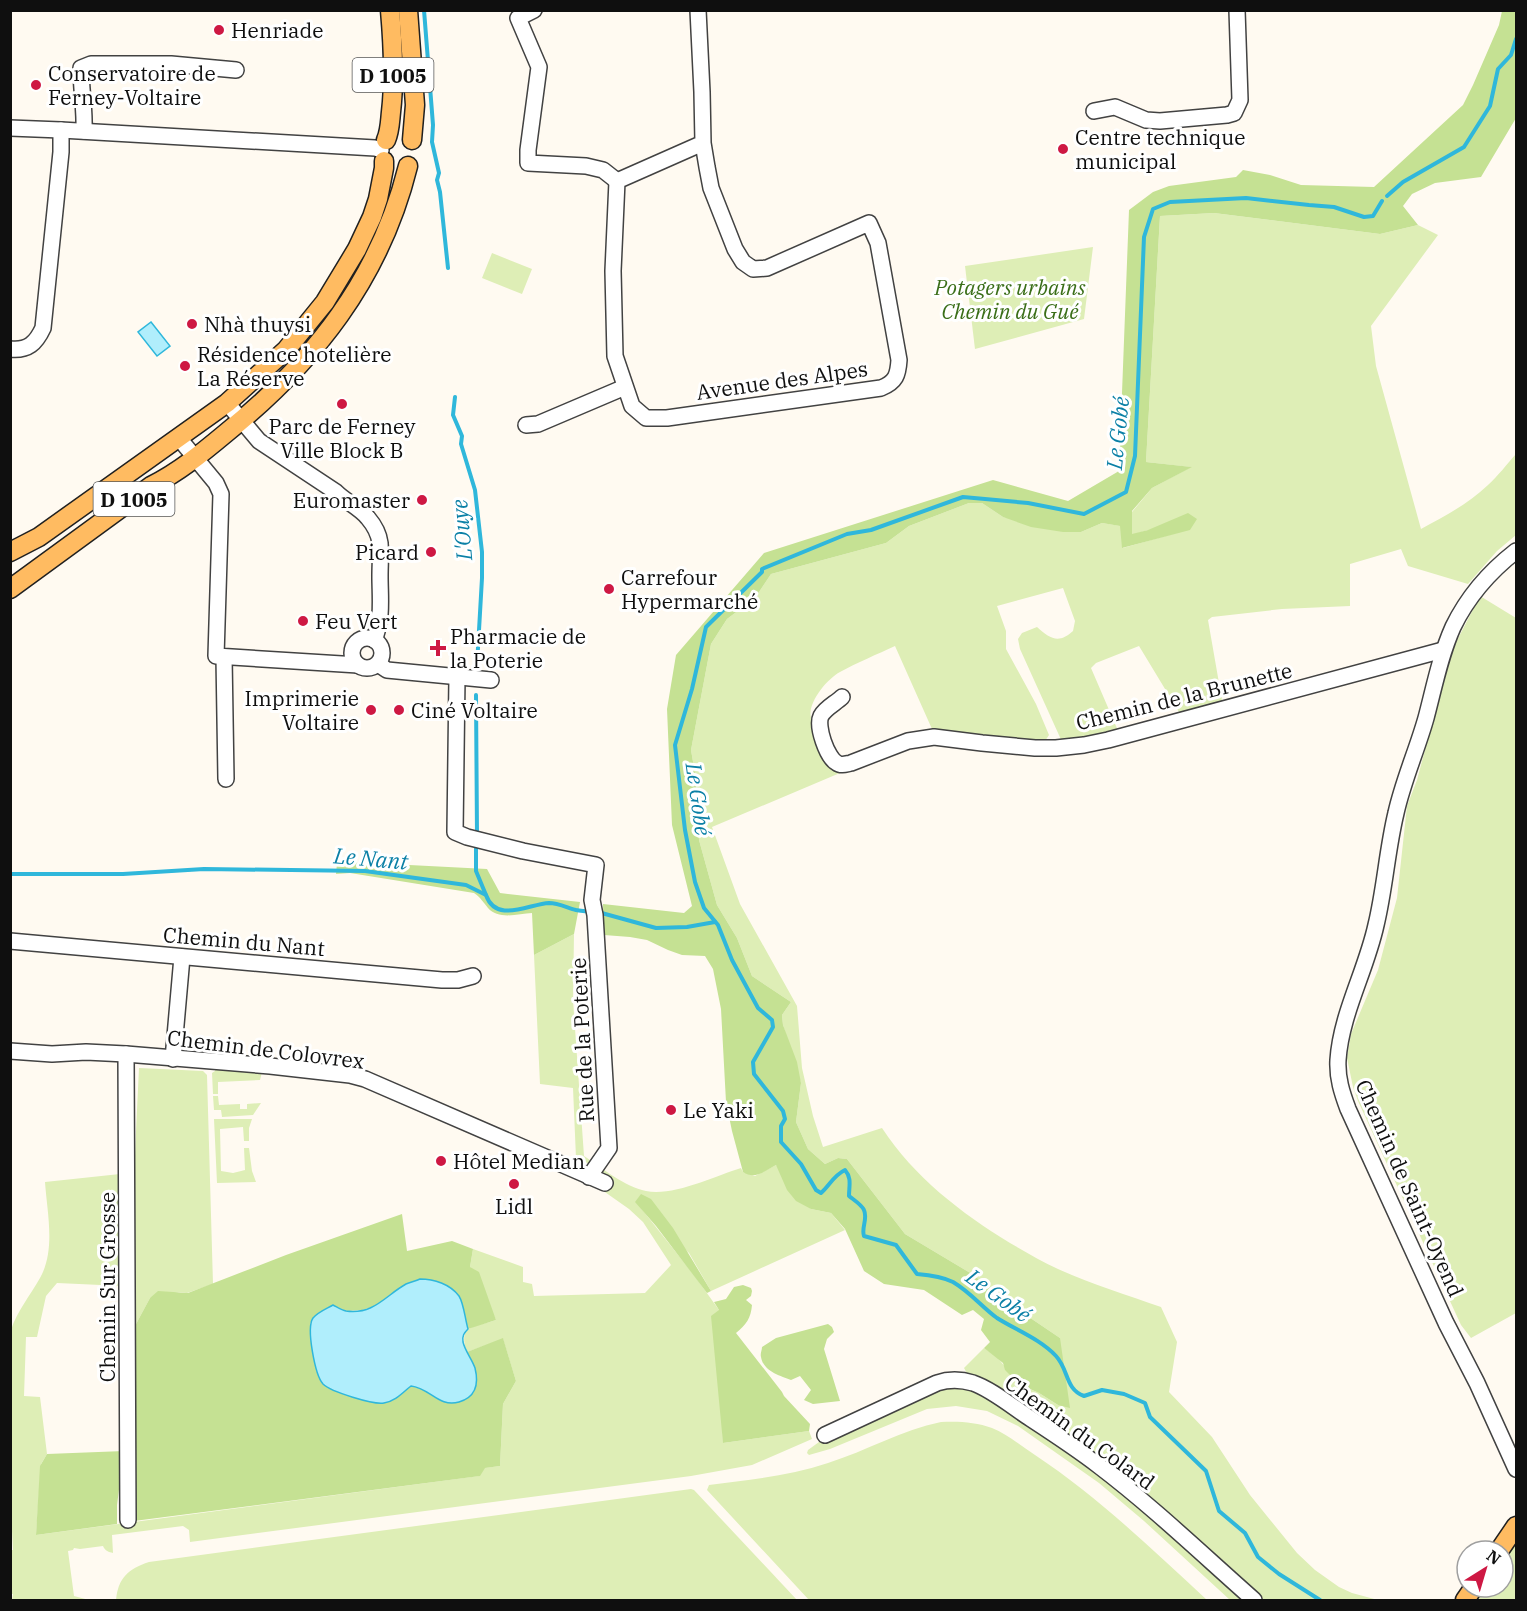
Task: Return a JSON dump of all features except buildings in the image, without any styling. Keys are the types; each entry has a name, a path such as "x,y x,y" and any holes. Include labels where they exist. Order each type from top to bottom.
{"main road":[{"name":"D 1005","path":"10,552 39,537 227,403 286,350 330,295 357,249 372,217 380,189 393,97 390,10"},
{"name":"D 1005","path":"10,589 151,486 175,474 241,421 297,368 340,317 383,239 408,166 416,156 415,144 412,140 415,105 408,10"},
{"path":"408,166 399,169 388,165 384,150 390,136 401,134 412,140"}],"street":[{"path":"534,10 518,18 538,67 528,163 586,166 603,170 617,181 703,143"},
{"name":"Avenue des Alpes","path":"617,181 613,270 615,356 632,406 646,418 880,388 890,384 898,370 899,360 878,243 870,222 767,268 753,269 743,262 733,244 711,188 703,143 698,10"},
{"path":"1094,111 1115,107 1146,120 1160,121 1234,113 1239,100 1237,10"},
{"path":"84,131 81,68 92,64 171,64 236,70"},
{"path":"10,128 384,150"},
{"path":"10,350 20,350 33,345 43,328 62,130"},
{"path":"526,425 538,424 625,387"},
{"path":"227,403 266,446 355,506 374,527 380,542 381,605 380,624 374,640"},
{"path":"178,437 216,483 221,494 220,657 226,779"},
{"name":"Chemin de Saint-Oyend","path":"1516,551 1494,569 1475,590 1443,650 1422,735 1396,813 1376,926 1341,1035 1338,1063 1338,1076 1348,1109 1516,1469"},
{"path":"220,657 358,665 367,668 374,667 381,659 380,644 367,638 356,644 352,657 358,665"},
{"name":"Chemin de la Brunette","path":"842,698 826,710 820,719 826,748 838,764 850,763 908,741 934,737 1056,748 1108,740 1443,650"},
{"path":"378,664 387,670 491,680"},
{"name":"Rue de la Poterie","path":"457,677 455,832 546,856 596,865 592,900 596,924 609,1148 590,1177"},
{"name":"Chemin du Nant","path":"10,941 442,980 458,980 473,976"},
{"path":"173,1059 182,957"},
{"path":"10,1042 35,1053"},
{"name":"Chemin de Colovrex","path":"10,1051 52,1054 86,1052 126,1054 350,1075 365,1079 605,1183"},
{"name":"Chemin Sur Grosse","path":"126,1054 128,1520"},
{"name":"Chemin du Colard","path":"825,1435 937,1383 948,1380 973,1383 1099,1466 1254,1600"}],"green space":[{"path":"1502,11 1516,11 1516,118 1481,177 1435,183 1412,194 1403,206 1418,225 1380,234 1214,213 1160,216 1146,462 1192,467 1152,488 1132,511 1132,534 1148,530 1188,513 1197,519 1190,530 1122,548 1120,526 1102,523 1081,532 1063,532 1031,527 1003,517 982,503 969,503 909,526 886,543 771,574 755,598 727,619 711,644 691,750 696,779 699,840 717,905 737,938 752,976 791,1002 782,1015 783,1025 797,1062 801,1083 796,1122 808,1149 825,1164 838,1158 847,1159 905,1234 972,1274 1060,1338 1070,1408 1058,1405 1019,1384 1005,1370 1003,1363 984,1348 990,1342 981,1330 984,1319 973,1310 962,1315 924,1290 884,1284 864,1271 845,1229 831,1213 811,1209 796,1201 787,1190 776,1165 756,1175 743,1172 726,1102 721,1009 713,969 705,956 682,955 647,940 604,935 603,904 684,913 692,906 672,825 667,709 676,655 764,553 993,480 1068,501 1119,471 1129,210 1153,192 1169,186 1236,177 1243,170 1270,175 1301,185 1374,187 1463,105 1499,25"},
{"path":"1214,213 1380,234 1418,225 1438,235 1371,326 1376,366 1421,529 1472,498 1492,481 1516,454 1516,535 1497,551 1468,584 1408,566 1401,549 1350,564 1350,606 1282,609 1212,617 1208,620 1223,706 1182,717 1139,646 1096,663 1091,668 1119,733 1063,744 1020,649 1018,639 1022,633 1037,627 1046,635 1059,639 1073,631 1075,621 1063,588 997,606 1006,631 1006,649 1036,704 1049,735 1043,744 943,733 932,729 895,646 835,675 819,692 812,705 811,719 847,770 712,827 740,904 797,1006 802,1068 823,1147 882,1128 909,1162 940,1193 1010,1243 1058,1269 1161,1307 1177,1342 1169,1392 1212,1437 1250,1495 1297,1553 1315,1570 1339,1587 1378,1600 1260,1600 1179,1529 968,1375 964,1368 984,1348 997,1357 1019,1384 1058,1405 1060,1338 972,1274 905,1234 847,1159 838,1158 825,1164 808,1149 796,1122 801,1083 783,1025 782,1015 791,1002 752,976 737,938 717,905 699,840 696,779 691,750 711,644 727,619 755,598 771,574 886,543 909,526 969,503 982,503 1003,517 1081,532 1102,523 1121,526 1123,548 1190,529 1148,530 1132,535 1132,512 1152,488 1191,467 1146,462 1160,216"},
{"name":"Potagers urbains Chemin du Gué","path":"1093,247 1084,319 975,349 965,266"},
{"path":"492,253 532,269 522,294 482,278"},
{"path":"1480,596 1516,618 1516,1313 1471,1338 1461,1325 1358,1101 1347,1058 1351,1034 1378,970 1397,898 1407,806 1417,780 1451,652"},
{"path":"337,863 487,869 500,893 580,902 574,934 534,955 532,913 497,914 492,912 474,893 350,873 336,874"},
{"path":"574,934 573,1000 584,1156 630,1186 656,1192 694,1185 741,1168 743,1172 755,1176 776,1165 811,1209 831,1213 845,1230 711,1291 689,1253 640,1207 719,1310 723,1443 809,1431 812,1439 752,1465 691,1476 190,1542 189,1530 183,1526 112,1535 113,1553 103,1546 74,1548 68,1551 74,1596 89,1600 12,1600 13,1594 11,1594 10,1550 13,1550 10,1493 11,1330 20,1310 40,1278 48,1255 49,1231 45,1182 120,1174 123,1286 57,1283 46,1296 37,1337 26,1337 24,1396 40,1397 47,1454 41,1464 36,1535 479,1476 484,1468 500,1466 503,1404 516,1381 503,1339 467,1352 464,1337 466,1332 475,1326 496,1320 470,1267 473,1249 523,1267 523,1282 532,1284 534,1296 645,1293 671,1265 643,1222 602,1190 608,1176 576,1158 573,1088 540,1084 534,955"},
{"path":"139,1068 203,1071 207,1075 213,1284 187,1293 179,1292 150,1298 136,1324 133,1228"},
{"path":"215,1068 262,1072 260,1080 218,1082 218,1094 213,1094 212,1073"},
{"path":"213,1096 218,1096 219,1105 240,1104 240,1109 247,1109 247,1104 261,1103 253,1115 222,1117 221,1110 214,1110"},
{"path":"214,1119 252,1119 249,1141 244,1141 243,1127 220,1129 221,1171 233,1173 245,1170 244,1148 249,1148 256,1182 217,1183"},
{"path":"641,1194 651,1199 673,1228 711,1291 707,1293 635,1202"},
{"path":"402,1214 407,1251 452,1241 473,1249 470,1267 479,1272 496,1320 468,1329 460,1297 452,1290 420,1279 406,1284 372,1307 346,1311 333,1305 314,1317 310,1323 310,1330 317,1372 398,1397 411,1386 421,1388 440,1400 473,1393 474,1372 467,1352 503,1338 516,1381 503,1404 500,1466 485,1468 480,1476 134,1521 136,1324 150,1298 158,1291 188,1293"},
{"path":"743,1285 751,1288 751,1296 746,1300 752,1305 747,1321 736,1333 784,1396 810,1424 809,1431 723,1443 711,1316 719,1310 714,1302 726,1299 734,1287"},
{"path":"828,1324 834,1332 827,1339 824,1349 840,1401 813,1404 804,1400 811,1390 800,1376 791,1380 765,1366 761,1356 762,1347 776,1338"},
{"path":"942,1385 969,1385 1063,1444 1250,1600 1230,1600 1099,1483 1018,1426 987,1411 956,1406 927,1409 830,1449 809,1455 807,1453 819,1442"},
{"path":"941,1422 980,1424 1014,1440 1103,1506 1207,1600 809,1600 707,1490 709,1485 769,1477 813,1467 912,1430"},
{"path":"124,1451 117,1505 117,1524 36,1535 40,1466 47,1454"},
{"path":"691,1489 797,1600 116,1600 119,1586 125,1575 149,1562"},
{"path":"1515,1540 1516,1600 1472,1600 1515,1599"}],"water":[{"path":"151,322 170,346 157,356 138,332"},
{"path":"420,1279 446,1285 461,1299 468,1329 463,1342 476,1374 473,1393 465,1400 452,1403 440,1400 424,1390 411,1386 392,1400 379,1403 343,1394 323,1384 312,1351 310,1331 313,1318 333,1305 346,1311 364,1310 379,1303 406,1284"}],"waterway":[{"name":"L'Ouye","path":"424,10 433,125 432,142 439,173 437,180 448,268"},
{"name":"Le Gobé","path":"1387,196 1403,182 1464,147 1490,106 1498,69 1511,55 1516,39"},
{"name":"Le Gobé","path":"1320,1600 1279,1574 1258,1557 1245,1533 1219,1511 1206,1471 1150,1417 1145,1403 1124,1394 1102,1390 1084,1396 1078,1393 1070,1384 1060,1361 1043,1345 997,1318 953,1282 936,1276 917,1274 896,1245 864,1236 865,1213 862,1206 849,1196 849,1179 845,1170 821,1193 816,1190 801,1164 781,1142 781,1126 785,1119 783,1111 754,1074 753,1062 773,1027 772,1020 758,1008 732,960 718,925 704,908 695,882 685,830 675,745 692,689 706,627 762,572 762,569 847,534 871,530 963,497 1028,503 1084,514 1126,492 1135,456 1144,237 1153,209 1170,202 1246,198 1334,207 1364,217 1373,216 1382,201"},
{"name":"L'Ouye","path":"455,397 453,415 462,436 461,444 475,490 482,552 477,665"},
{"name":"L'Ouye","path":"476,695 477,835"},
{"name":"L'Ouye","path":"476,843 476,871 486,895"},
{"name":"Le Nant","path":"10,874 123,874 204,869 365,871 466,885 486,895 491,904 505,911 549,903 590,912"},
{"name":"Le Nant","path":"598,912 656,928 687,927 715,922"}],"place":[{"name":"Henriade","path":"219,30"},
{"name":"Conservatoire de Ferney-Voltaire","path":"36,85"},
{"name":"Centre technique municipal","path":"1063,149"},
{"name":"Nhà thuysi","path":"192,324"},
{"name":"Résidence hotelière La Réserve","path":"185,366"},
{"name":"Parc de Ferney Ville Block B","path":"342,404"},
{"name":"Euromaster","path":"422,500"},
{"name":"Picard","path":"431,552"},
{"name":"Carrefour Hypermarché","path":"609,589"},
{"name":"Feu Vert","path":"303,621"},
{"name":"Pharmacie de la Poterie","path":"438,648"},
{"name":"Imprimerie Voltaire","path":"371,710"},
{"name":"Ciné Voltaire","path":"399,710"},
{"name":"Le Yaki","path":"671,1110"},
{"name":"Hôtel Median","path":"441,1161"},
{"name":"Lidl","path":"514,1184"}]}
